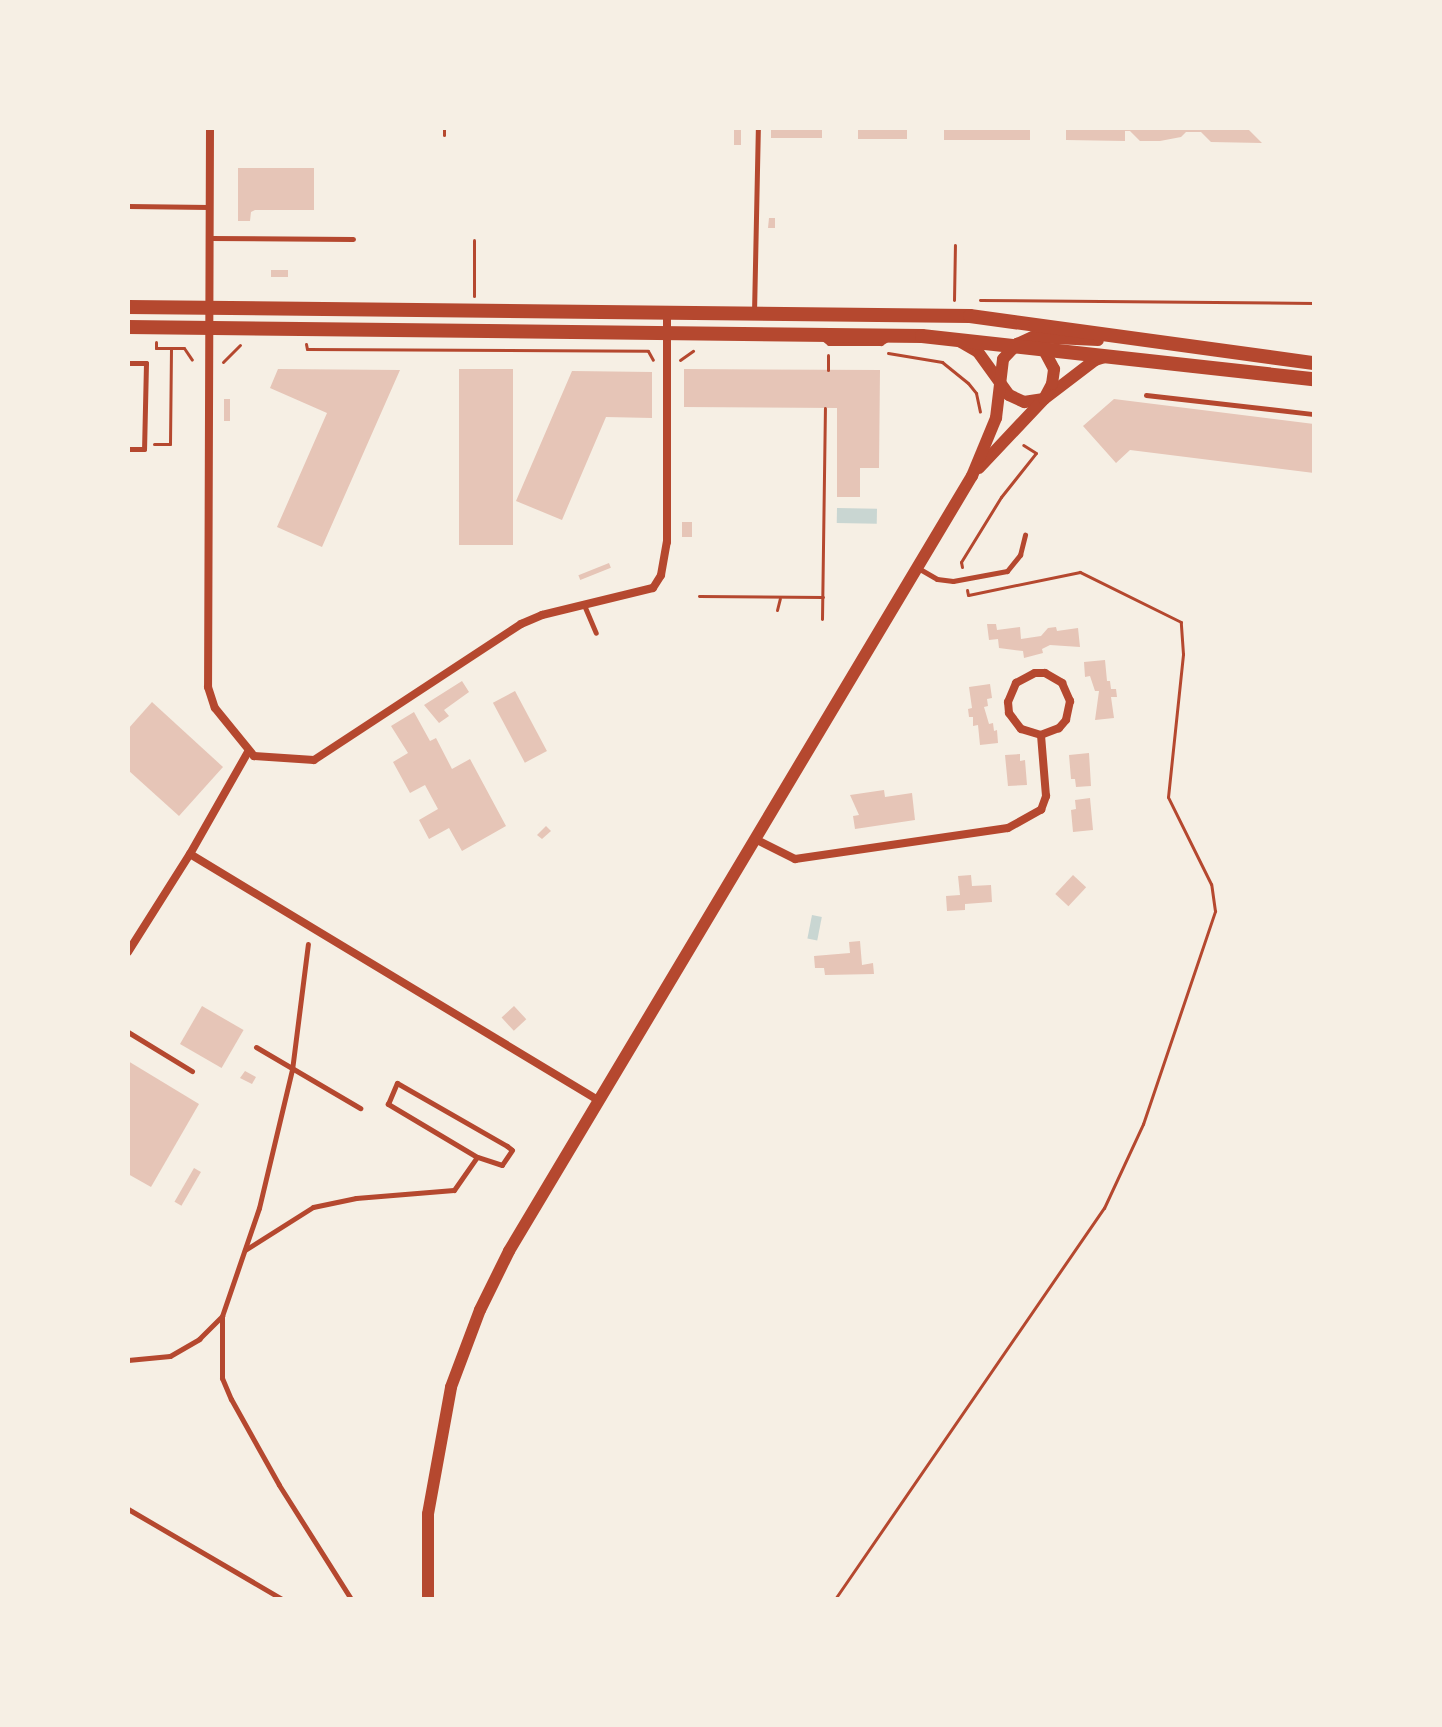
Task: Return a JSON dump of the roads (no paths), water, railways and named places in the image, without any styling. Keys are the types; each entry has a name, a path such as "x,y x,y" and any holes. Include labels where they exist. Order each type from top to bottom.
{"main road":[{"path":"128,307 1001,318 1314,363"},
{"path":"128,327 668,331 823,338 893,335 1017,344 1035,338 1121,356 1314,379"}],"street":[{"path":"210,128 208,687 215,708 248,752 277,760 314,760 521,624 653,588 661,575 667,542 670,359 667,314"},
{"path":"950,338 978,352 1004,390 1016,400 1031,402 1044,399 1052,384 1054,369 1035,338 1001,318"},
{"path":"1035,338 1059,336 1175,348 1192,346"},
{"path":"428,1599 428,1514 451,1387 480,1310 509,1251 972,476 996,418 1003,359 1017,344"},
{"path":"972,476 1044,399 1095,360 1121,356"},
{"path":"1035,673 1055,677 1068,691 1070,701 1066,720 1059,728 1041,735 1021,729 1009,713 1008,702 1016,683 1035,673"},
{"path":"755,839 795,859 1008,828 1041,810 1046,796 1041,735"},
{"path":"128,952 190,854 248,752"},
{"path":"190,854 599,1101"}],"lane":[{"path":"754,314 758,128"},
{"path":"128,206 209,207"},
{"path":"209,238 353,239"},
{"path":"128,363 146,363 144,449 128,449"},
{"path":"1146,395 1314,414"},
{"path":"917,567 945,581 1007,571 1015,565 1025,535"},
{"path":"584,605 596,633"},
{"path":"308,944 292,1070 259,1208 222,1316 222,1378 279,1485 351,1599"},
{"path":"128,1032 192,1071"},
{"path":"256,1047 360,1108"},
{"path":"397,1083 512,1150 499,1166 477,1157 388,1104 397,1083"},
{"path":"245,1250 313,1207 356,1198 454,1190 477,1157"},
{"path":"128,1360 170,1356 199,1339 222,1316"},
{"path":"128,1509 282,1599"}]}
